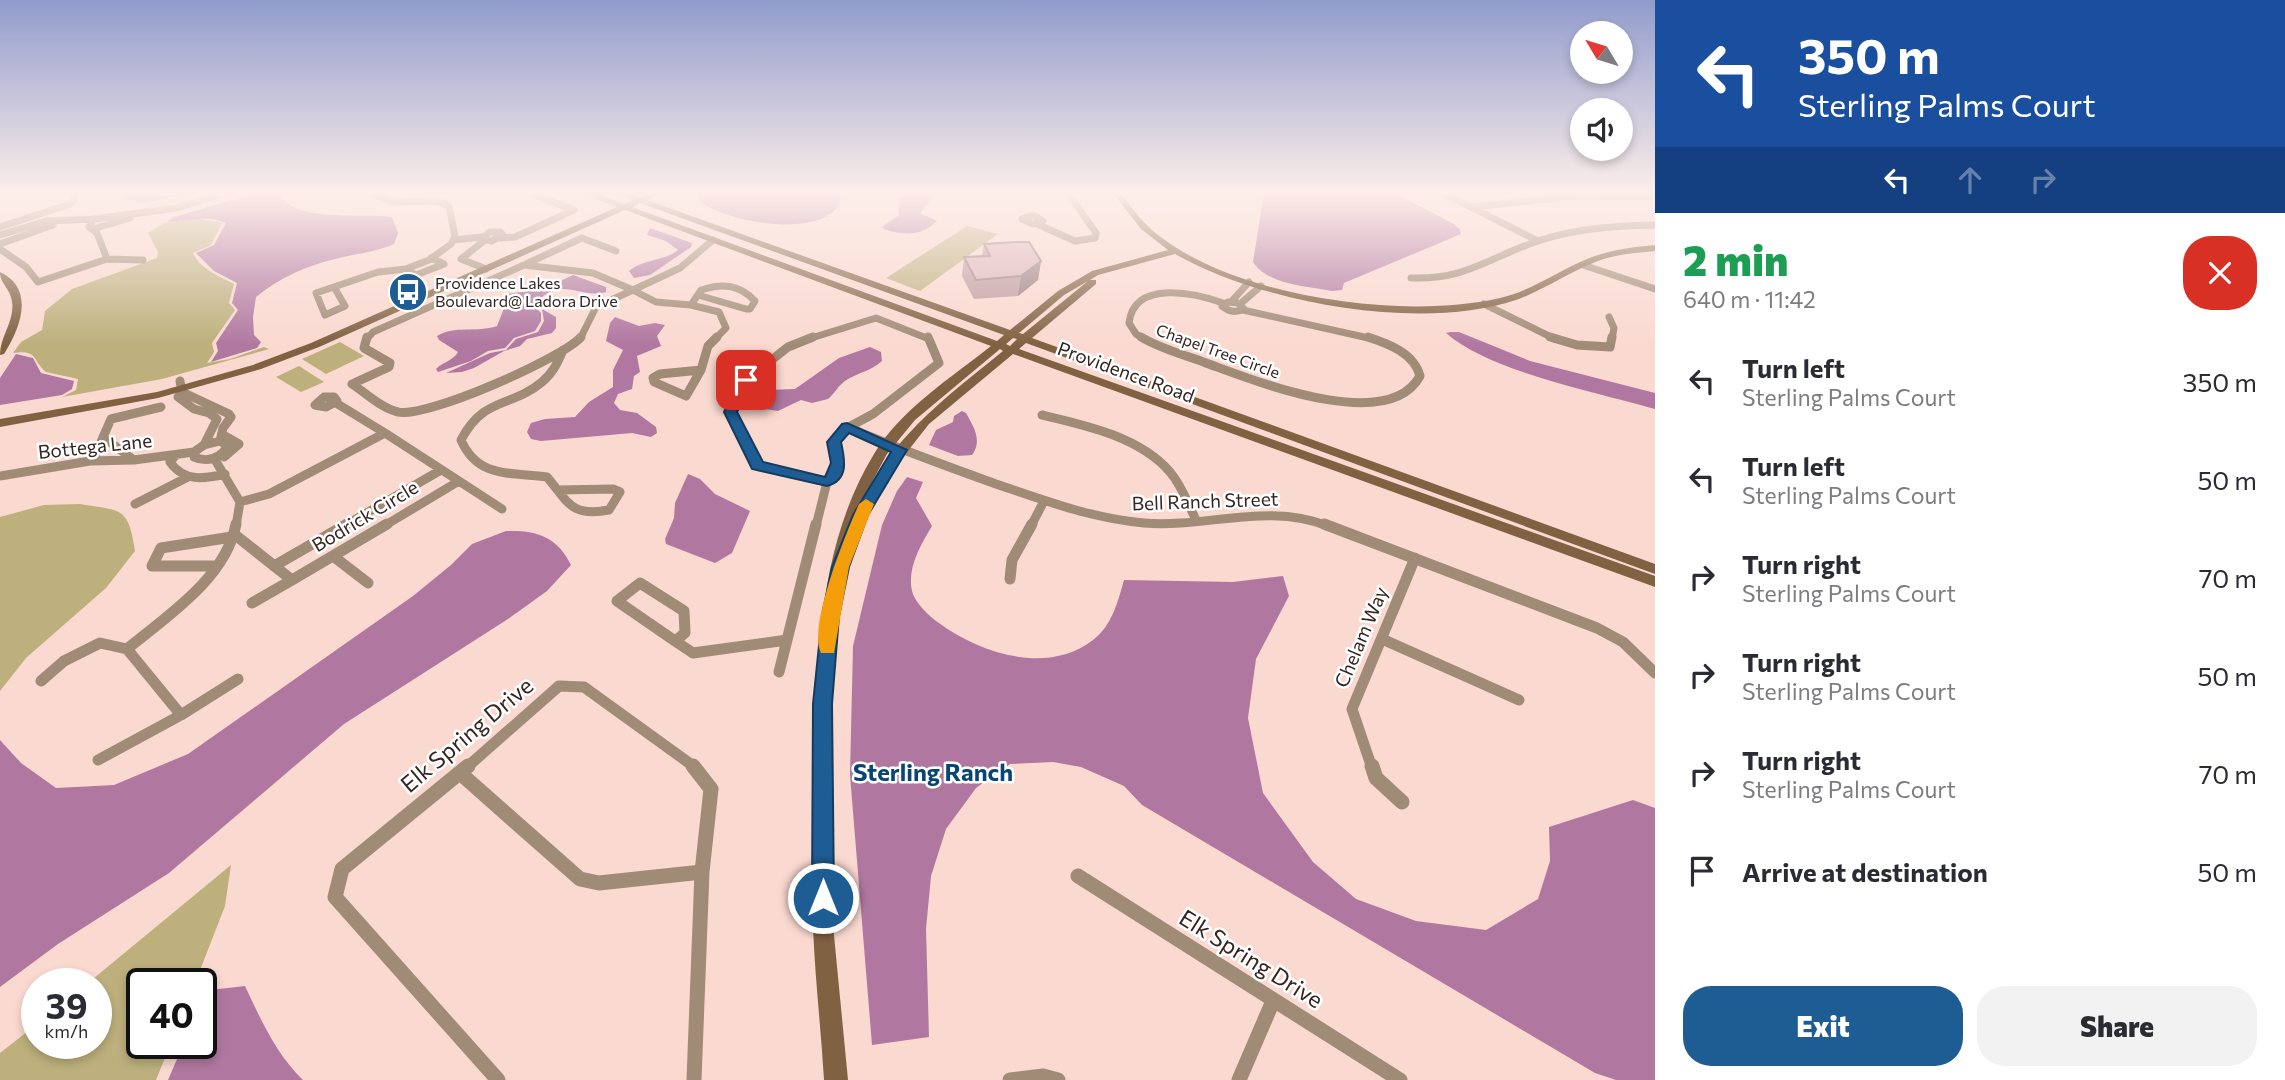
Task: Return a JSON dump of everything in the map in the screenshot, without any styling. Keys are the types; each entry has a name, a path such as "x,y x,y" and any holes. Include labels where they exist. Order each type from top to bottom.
{"street":[{"path":"101,243 107,259"},
{"path":"334,287 378,272 406,270 431,258 449,243"},
{"path":"477,243 461,259 480,265"},
{"path":"480,265 472,256 490,243"},
{"path":"0,423 107,406 229,376 315,345 480,265 531,243"},
{"path":"570,243 373,332 367,337 365,348 390,363 389,367 352,384 399,414 422,411 485,388 578,342 591,322 596,307 622,292 681,268 709,243"},
{"path":"596,243 616,251"},
{"name":"Providence Road","path":"722,243 1005,347 1655,569"},
{"name":"Providence Road","path":"761,243 1018,336 1460,504 1655,582"},
{"path":"1166,243 1176,251 1261,286 1323,300 1379,307 1435,309 1484,304 1524,293 1583,265 1616,253 1655,248"},
{"path":"1411,278 1458,277 1535,243"},
{"path":"0,247 26,267 38,282 107,259 143,260"},
{"path":"836,1080 823,925 823,704 831,616 840,567 853,509 866,477 925,405 1005,347 1075,283 1095,273 1176,251"},
{"path":"406,270 416,275 444,264 431,258"},
{"path":"524,265 584,271 606,277 656,302 691,305 719,312 726,328 708,346 701,370 686,396 654,382 653,378 660,374 701,370"},
{"path":"1583,265 1652,286"},
{"path":"0,275 13,286 18,305 14,328 0,352"},
{"path":"1227,302 1248,282"},
{"path":"691,305 701,290 729,284 740,287 755,301 750,309 742,309 715,297 698,295"},
{"path":"1242,307 1261,286"},
{"name":"Chapel Tree Circle","path":"1170,290 1192,292 1227,302 1223,308 1228,310 1242,307 1382,342 1402,351 1415,362 1420,371 1419,381 1406,393 1378,402 1319,397 1262,384 1151,343 1136,334 1129,323 1133,310 1140,303 1170,290"},
{"path":"1484,304 1536,333 1596,348 1610,346 1614,328 1609,317"},
{"path":"876,318 928,337 939,363 870,416 844,429 834,442 839,463 834,478 827,482 757,466 731,412 746,380 788,346 876,318"},
{"path":"558,490 613,489 620,492 609,510 591,514 566,506 547,477 513,474 474,464 465,453 461,440 473,417 546,382 559,365 563,350"},
{"path":"127,649 205,585 233,535 240,502 219,465 195,459 194,452 204,444 214,428 178,397 181,388"},
{"path":"0,414 181,388 229,414 222,438"},
{"name":"Bodrick Circle","path":"252,603 459,481 335,403"},
{"path":"93,460 111,419 161,407"},
{"path":"1042,415 1072,421 1150,453 1170,472 1196,520"},
{"name":"Bell Ranch Street","path":"844,429 1044,501 1115,521 1147,523 1283,514 1306,517 1597,628 1623,642 1655,673"},
{"path":"240,502 269,494 385,433"},
{"path":"103,436 134,460"},
{"path":"204,444 222,438"},
{"path":"174,456 170,462 175,471 188,477 205,479 219,465 228,448 222,438"},
{"name":"Bottega Lane","path":"0,476 93,460 134,460 194,452"},
{"name":"Bodrick Circle","path":"274,566 442,470"},
{"path":"135,504 188,477"},
{"path":"459,481 502,509"},
{"path":"779,672 827,482"},
{"path":"1010,579 1012,560 1044,501"},
{"path":"216,566 152,566 161,548 233,535 292,580"},
{"path":"332,556 368,583"},
{"name":"Chelam Way","path":"1402,803 1376,778 1352,709 1415,558"},
{"path":"676,641 685,633 684,611 640,583 617,601 693,653 787,640"},
{"path":"1382,639 1519,700"},
{"path":"41,681 64,661 100,643 127,649 181,715"},
{"path":"98,760 181,715 238,678"},
{"name":"Elk Spring Drive","path":"498,1080 335,897 342,869 460,773 559,686 584,687 699,770 710,789 702,872 694,1080"},
{"path":"460,773 580,879 599,883 702,872"},
{"name":"Elk Spring Drive","path":"1078,876 1400,1080"},
{"path":"1239,1080 1273,1001"},
{"path":"1010,1080 1043,1076 1058,1080"}],"shaded area":[{"path":"153,243 212,243 193,253 196,259 205,268 234,284 229,303 235,310 212,343 214,352 207,363 230,359 264,347 269,349 162,379 62,397 76,390 78,379 46,372 31,354 13,353 21,342 42,330 45,311 72,289 157,258 158,252"},
{"path":"394,243 314,265 274,284 256,297 254,335 261,342 257,348 211,362 218,351 216,343 238,310 232,303 237,283 214,271 196,253 214,245"},
{"path":"669,243 692,243 691,247 650,275 634,278 629,271 673,254 678,250"},
{"path":"940,243 985,243 920,291 886,278"},
{"path":"1256,243 1439,243 1344,283 1342,290 1300,286 1278,280 1268,276 1253,262"},
{"path":"573,275 606,287 606,292 589,293 566,289 550,292 534,305 541,313 541,321 535,331 514,338 505,348 488,351 471,361 438,372 436,369 458,352 437,336 451,331 497,326 506,303 502,299 507,294 543,289"},
{"path":"542,309 556,317 556,328 552,333 527,339 520,346 504,351 474,368 446,373 490,353 506,350 516,339 538,332 544,321"},
{"path":"615,317 639,326 655,323 665,325 657,336 661,346 637,356 640,372 634,376 632,389 618,394 614,403 620,410 637,413 656,427 657,433 651,437 632,433 541,441 531,439 527,432 531,423 575,417 589,402 613,387 613,370 623,350 606,341 610,323"},
{"path":"1459,332 1530,361 1655,393 1655,409 1516,370 1465,347 1446,333"},
{"path":"340,342 364,356 326,374 302,359"},
{"path":"870,347 881,352 882,361 845,381 828,399 812,403 801,400 778,411 759,408 767,390 795,389 839,358"},
{"path":"16,354 33,358 41,373 74,381 72,389 62,395 0,405 0,378"},
{"path":"299,366 324,382 301,392 276,377"},
{"path":"962,411 966,413 976,433 977,444 972,455 958,456 929,445 936,430 953,422 954,416"},
{"path":"688,474 700,479 715,494 750,511 732,553 715,563 666,544 665,539 674,518 675,503"},
{"path":"907,477 923,482 916,498 932,526 919,549 911,574 912,591 916,600 939,623 974,644 994,651 1036,658 1075,651 1093,640 1105,628 1124,580 1233,582 1283,576 1289,596 1256,659 1248,718 1263,793 1313,862 1356,899 1416,921 1486,930 1538,899 1550,861 1549,827 1633,800 1655,808 1655,1080 1616,1080 1595,1073 1142,805 1124,786 1081,767 1053,762 1010,764 976,788 946,829 931,876 926,929 929,1037 872,1045 850,775 853,646 882,525 897,491"},
{"path":"80,504 121,513 129,526 135,551 106,588 26,658 0,691 0,517 44,505"},
{"path":"506,531 527,532 552,541 571,565 547,591 508,619 344,724 169,873 58,944 26,968 21,968 21,971 0,987 0,740 21,763 56,788 114,785 188,754 413,596 472,544"},
{"path":"231,865 225,906 201,968 126,968 126,1059 165,1059 156,1080 0,1080 0,1053 21,1037 21,1059 112,1059 112,968 106,968"},
{"path":"245,986 277,1048 303,1080 168,1080 177,1059 217,1059 217,989"}],"building":[{"path":"1030,243 1041,261 1021,276 976,280 964,257 990,256 984,244"}],"slow traffic":[{"path":"828,648 840,567 866,504"}],"place":[{"name":"Providence Lakes Boulevard@ Ladora Drive","path":"408,292"}],"district":[{"name":"Sterling Ranch","path":"933,773"}],"route":[{"path":"746,380 731,412 757,466 827,482 834,478 839,463 834,442 836,436 847,427 900,450 860,515 840,567 831,616 823,704 823,898"}]}
